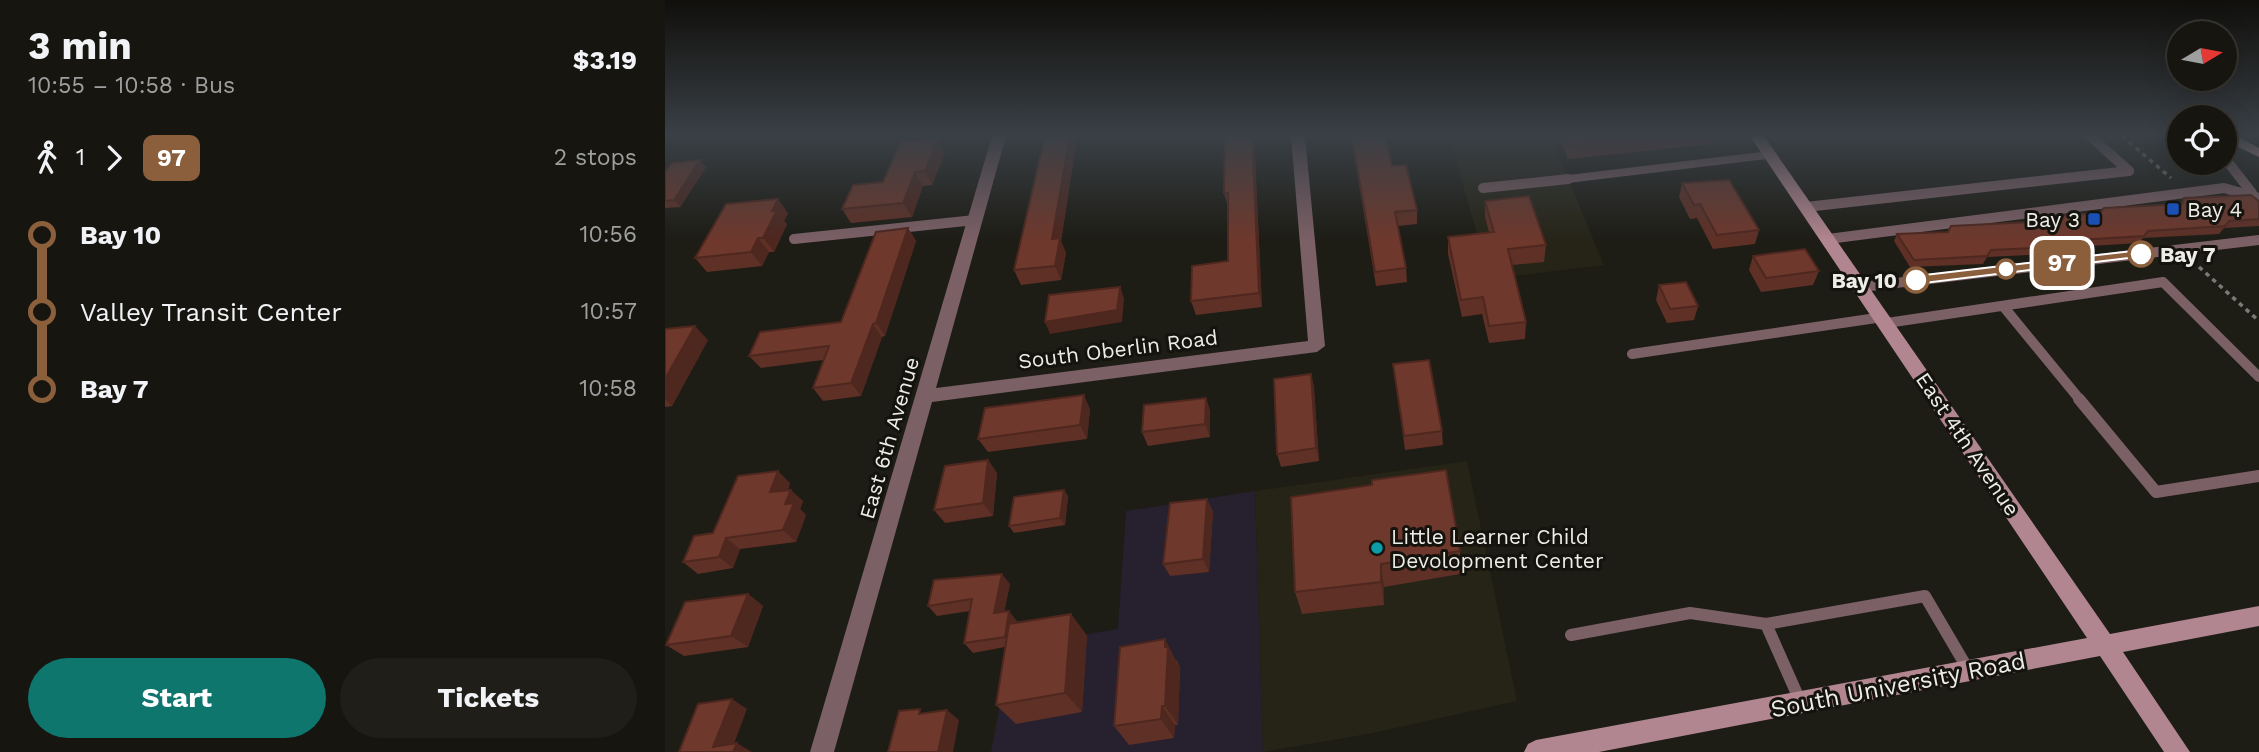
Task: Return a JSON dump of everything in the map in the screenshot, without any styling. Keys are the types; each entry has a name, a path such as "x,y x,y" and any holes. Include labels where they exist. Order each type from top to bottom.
{"street":[{"name":"East 6th Avenue","path":"823,752 989,171"},
{"name":"South Oberlin Road","path":"925,396 1317,346 1301,171"},
{"path":"1568,179 1635,171"},
{"name":"East 4th Avenue","path":"1781,171 2178,752"},
{"name":"South University Road","path":"1536,752 2259,616"}],"lane":[{"path":"1806,207 2128,171"},
{"path":"2237,173 2255,196"},
{"path":"1483,188 1568,179"},
{"path":"1828,239 2224,188 2255,196"},
{"path":"794,239 975,220"},
{"path":"1862,287 2259,240"},
{"path":"1632,354 2003,306 2163,282 2259,377"},
{"path":"2003,306 2156,492 2259,476"},
{"path":"1571,635 1690,613 1766,624 1925,596 1969,671"},
{"path":"1766,624 1801,704"}],"path":[{"path":"2162,171 2187,193"},
{"path":"2190,268 2201,267 2259,321"}],"shaded area":[{"path":"1459,171 1565,171 1604,265 1490,279"},
{"path":"1467,461 1517,701 1368,734 1263,752 1255,491"},
{"path":"1255,491 1263,752 991,752 1011,647 1118,629 1126,511"}],"building":[{"path":"693,171 674,200 665,201 665,172"},
{"path":"888,171 924,171 915,172 903,203 842,209 853,185 883,182"},
{"path":"1037,171 1064,171 1052,239 1060,238 1055,266 1014,270"},
{"path":"1224,171 1254,171 1259,293 1191,301 1192,266 1228,261 1228,193 1224,193"},
{"path":"1358,171 1407,171 1417,210 1395,212 1406,268 1375,272"},
{"path":"1729,180 1759,230 1717,235 1700,204 1694,205 1682,183"},
{"path":"2251,195 2259,201 2259,219 2229,221 2225,226 2148,231 2144,236 2077,240 2074,246 1991,250 1987,256 1914,260 1897,234 1948,232 1951,226 2032,222 2036,217 2100,213 2104,208 2182,204 2184,198"},
{"path":"1529,196 1546,245 1508,249 1526,322 1489,326 1483,297 1461,300 1448,237 1494,232 1485,201"},
{"path":"778,199 772,211 777,210 763,238 758,238 751,252 695,258 726,204"},
{"path":"908,228 876,323 873,324 851,383 813,388 829,346 749,356 760,332 841,322 876,232"},
{"path":"1805,249 1819,271 1766,278 1753,256"},
{"path":"1686,282 1698,306 1670,309 1659,285"},
{"path":"1120,287 1117,310 1045,322 1049,295"},
{"path":"695,326 665,379 665,329"},
{"path":"1429,360 1442,431 1404,436 1393,364"},
{"path":"1311,374 1316,448 1277,454 1274,379"},
{"path":"1084,395 1080,425 978,439 985,408"},
{"path":"1206,398 1205,424 1142,432 1144,405"},
{"path":"988,460 983,503 934,510 945,466"},
{"name":"Little Learner Child Devolopment Center","path":"1446,470 1460,551 1381,564 1381,582 1295,592 1291,497 1372,485 1372,480"},
{"path":"778,471 770,492 791,490 785,504 794,503 783,530 726,538 719,557 683,562 694,536 713,533 738,476"},
{"path":"1064,490 1060,518 1009,526 1014,497"},
{"path":"1207,499 1203,559 1163,564 1170,503"},
{"path":"1002,574 994,613 1009,611 1005,637 964,643 972,599 928,606 934,580"},
{"path":"748,594 731,636 666,645 685,602"},
{"path":"1071,614 1065,693 996,705 1009,624"},
{"path":"1165,639 1165,647 1168,647 1165,706 1162,706 1161,719 1114,726 1120,647"},
{"path":"732,699 713,747 737,743 733,752 679,752 698,704"},
{"path":"920,709 919,714 947,710 938,752 888,752 899,711"}],"bus line":[{"name":"97","path":"1916,280 2141,254"}],"place":[{"name":"Bay 4","path":"2173,209"},
{"name":"Bay 3","path":"2094,219"},
{"name":"Bay 7","path":"2141,254"},
{"name":"Bay 10","path":"1916,280"},
{"name":"Little Learner Child Devolopment Center","path":"1377,548"}]}
